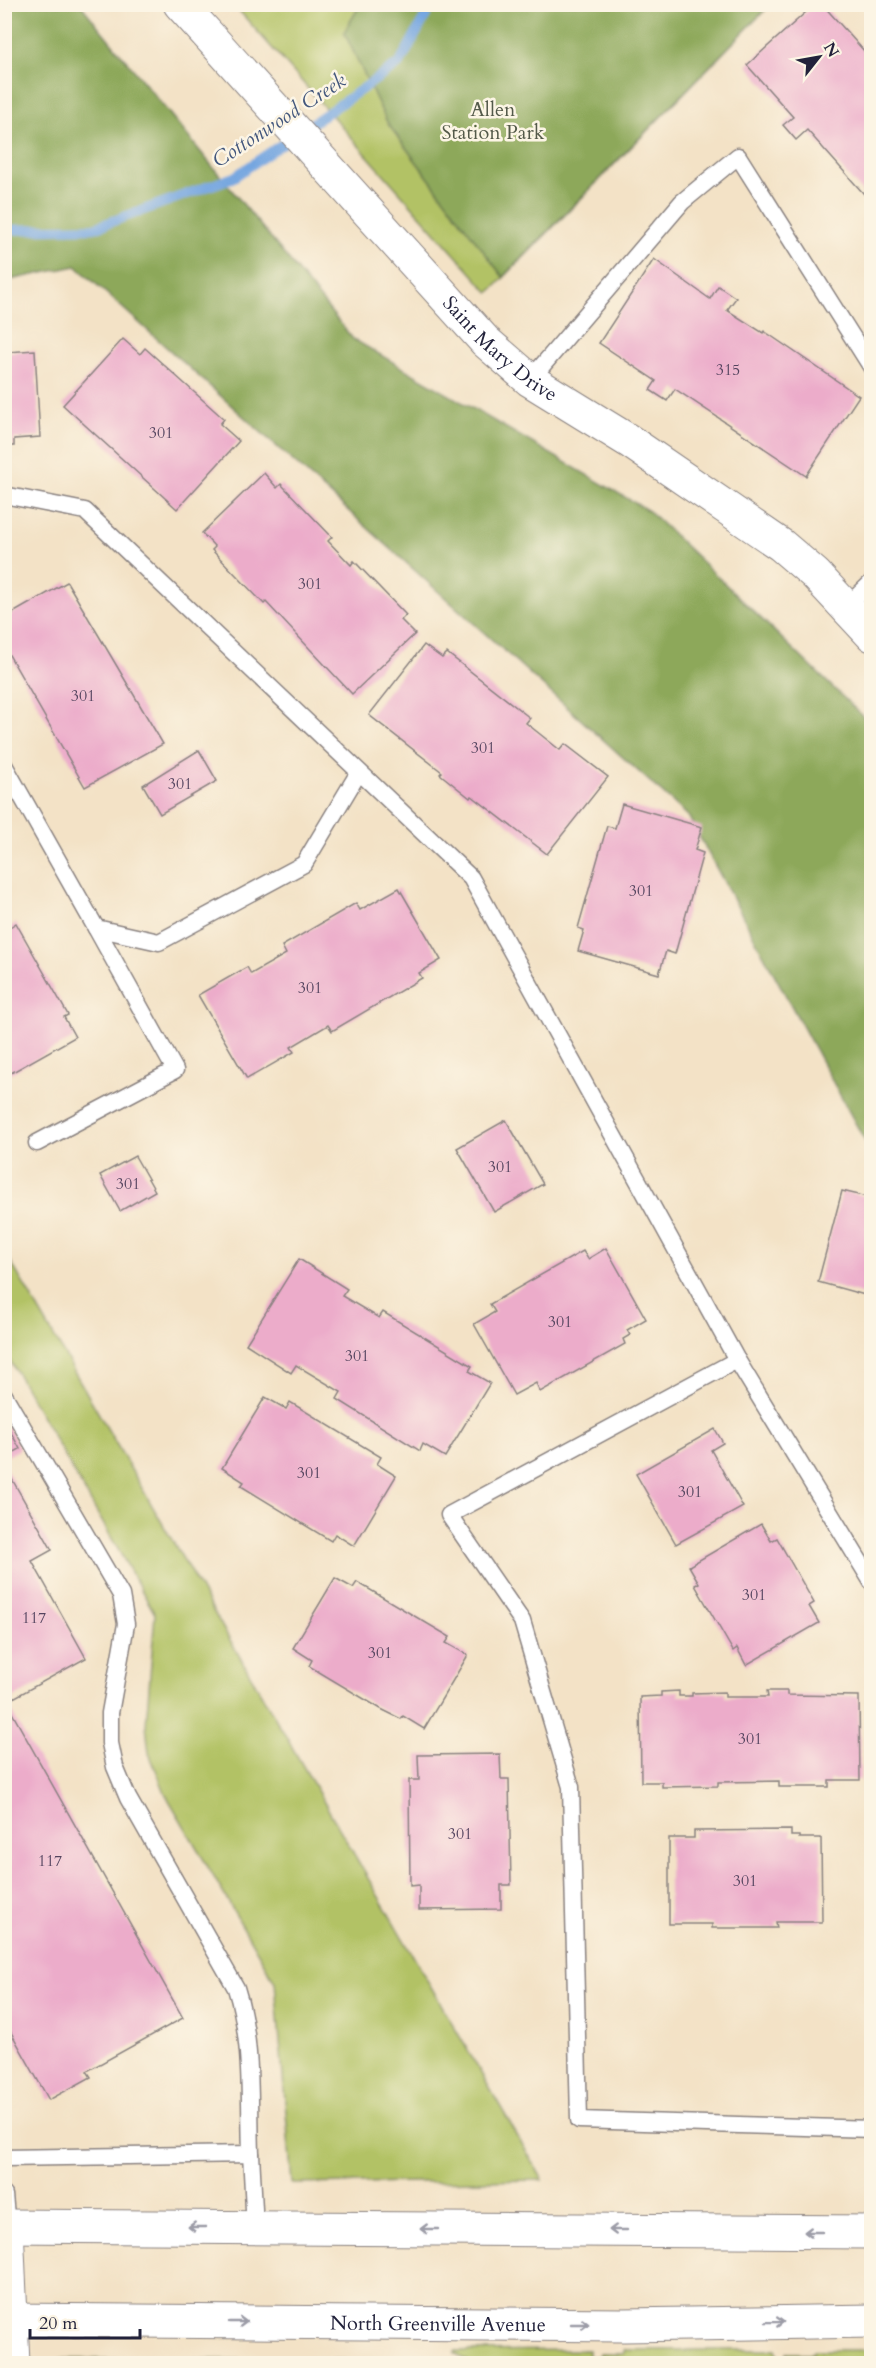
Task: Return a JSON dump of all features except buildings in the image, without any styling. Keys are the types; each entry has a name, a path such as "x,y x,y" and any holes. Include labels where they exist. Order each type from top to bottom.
{"main road":[{"name":"Saint Mary Drive","path":"180,4 485,341 530,380 629,441 781,545 815,574 872,635"},
{"path":"13,2364 8,2320 5,2216 255,2228 872,2232"},
{"name":"North Greenville Avenue","path":"8,2320 624,2325 872,2321"}],"lane":[{"path":"530,380 682,202 738,156 872,368"},
{"path":"4,495 85,511 471,878 737,1360 872,1582"},
{"path":"847,606 872,582"},
{"path":"4,765 175,1070 37,1143"},
{"path":"96,928 159,942 304,864 359,772"},
{"path":"737,1360 449,1515 522,1621 571,1787 579,2120 872,2129"},
{"path":"4,1395 121,1595 126,1624 110,1713 110,1743 115,1767 128,1798 236,1988 247,2032 255,2228"},
{"path":"4,2158 251,2154"}],"green space":[{"path":"11,4 81,5 353,339 649,511 871,724 871,1152 688,816 76,266 5,281 4,6"},
{"name":"Allen Station Park","path":"234,5 770,5 489,293"},
{"name":"Allen Station Park","path":"360,5 770,5 503,277 388,124 344,32"},
{"path":"5,1252 543,2180 292,2184 275,1982 166,1795 149,1753 146,1725 155,1614 5,1352"},
{"path":"588,2350 588,2357 598,2357 599,2354 624,2354 624,2350 776,2350 778,2357 787,2357 787,2353 813,2353 813,2350 871,2350 872,2363 472,2364 455,2353 455,2351"},
{"path":"60,2359 351,2361 348,2364 55,2363"}],"waterway":[{"name":"Cottonwood Creek","path":"4,230 94,228 234,177 400,63 432,4"}]}
